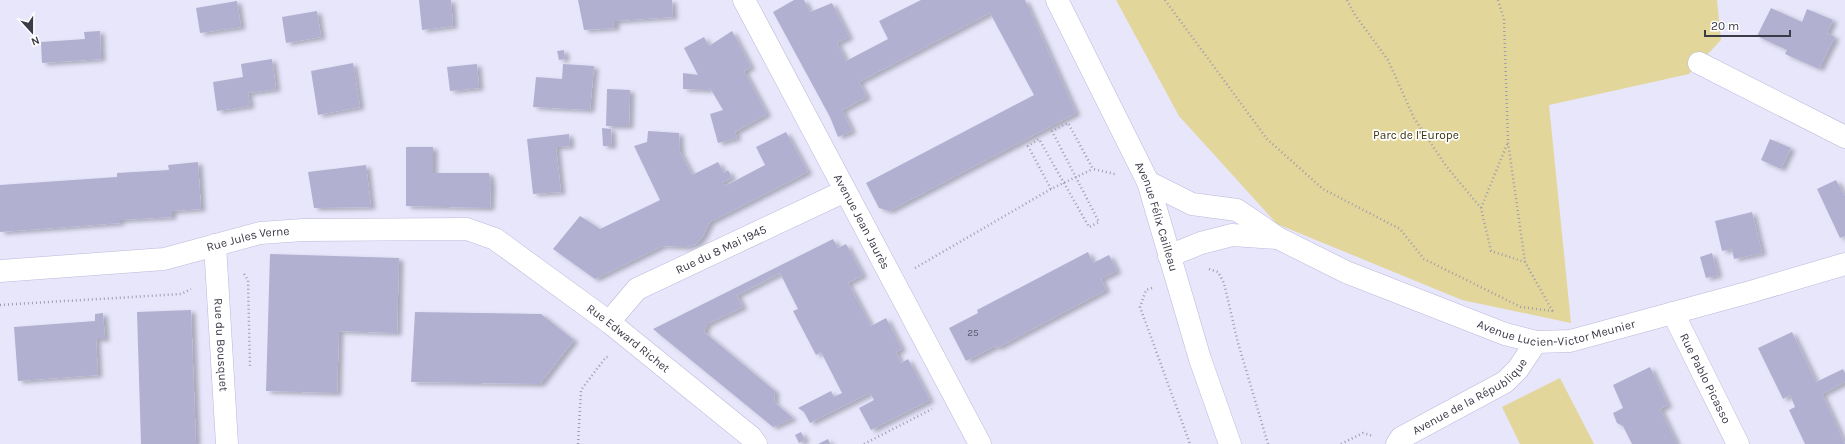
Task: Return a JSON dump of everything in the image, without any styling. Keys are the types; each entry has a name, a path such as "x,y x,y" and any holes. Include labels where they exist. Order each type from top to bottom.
{"street":[{"name":"Avenue Jean Jaurès","path":"744,0 980,444"},
{"name":"Avenue Félix Cailleau","path":"1057,0 1148,182 1200,359 1230,444"},
{"path":"1699,63 1845,137"},
{"name":"Avenue Lucien-Victor Meunier","path":"1148,182 1192,204 1237,210 1278,238 1346,272 1506,334 1536,342 1570,341 1845,264"},
{"name":"Rue du 8 Mai 1945","path":"609,322 637,289 845,190"},
{"name":"Rue Jules Verne","path":"0,270 164,259 260,233 303,230 467,229 495,239"},
{"name":"Avenue Lucien-Victor Meunier","path":"1170,256 1201,243 1232,234 1278,238"},
{"name":"Rue Edward Richet","path":"495,239 609,322 751,442"},
{"name":"Rue du Bousquet","path":"215,246 227,444"},
{"name":"Rue Pablo Picasso","path":"1673,313 1738,444"},
{"name":"Avenue de la République","path":"1397,444 1401,438 1505,382 1518,369 1536,342"}],"path":[{"path":"1165,0 1267,139 1322,189 1400,229 1424,259 1521,307 1553,311"},
{"path":"1348,0 1355,15 1388,60 1414,118 1446,166 1481,208 1491,251 1525,262"},
{"path":"1498,0 1504,18 1508,142 1525,262 1570,341"},
{"path":"1051,189 1028,146 1039,139 1065,182 1089,227 1099,222 1052,131 1068,123 1093,169"},
{"path":"1481,208 1508,142"},
{"path":"913,269 1051,189 1093,169 1148,182"},
{"path":"0,305 181,294 217,275 234,270 242,271 248,280 251,375"},
{"path":"578,444 581,390 606,357 618,357 632,341"},
{"path":"864,444 955,397"},
{"path":"1341,444 1363,433 1376,437"}],"green space":[{"name":"Parc de l'Europe","path":"1116,0 1717,0 1721,40 1689,74 1549,105 1571,323 1462,300 1277,224 1179,116"},
{"path":"1560,378 1594,444 1520,444 1502,407"}],"building":[{"path":"419,0 451,0 453,26 422,30"},
{"path":"578,0 672,0 673,17 615,21 615,28 584,30"},
{"path":"794,0 804,0 810,12 832,3 849,37 837,43 846,61 888,39 879,21 921,0 1025,0 1076,113 889,211 879,208 866,183 1034,95 990,13 859,82 867,97 842,110 852,131 838,137 830,117 773,12"},
{"path":"237,1 241,27 200,33 196,8"},
{"path":"1771,8 1802,22 1807,9 1833,20 1827,33 1835,37 1819,69 1785,54 1787,50 1757,36"},
{"path":"317,11 321,37 286,43 282,17"},
{"path":"100,31 101,59 42,63 41,42 85,39 84,32"},
{"path":"732,31 751,67 744,71 767,114 735,132 737,138 718,143 710,114 723,110 710,88 708,90 683,89 683,73 698,75 684,48 704,37 709,46"},
{"path":"564,50 565,59 559,60 557,51"},
{"path":"272,59 276,89 248,93 250,106 217,111 213,82 243,77 241,64"},
{"path":"353,63 360,107 318,115 311,71"},
{"path":"477,64 479,88 450,91 447,67"},
{"path":"563,64 594,66 590,110 533,107 536,77 562,79"},
{"path":"607,89 630,90 629,126 606,126"},
{"path":"602,128 611,129 612,146 603,146"},
{"path":"648,131 679,133 680,152 692,175 718,162 724,173 728,170 732,178 723,182 725,186 765,165 756,147 786,132 808,172 710,222 702,238 696,244 686,247 662,246 595,279 553,249 580,216 600,229 660,200 634,146 647,142"},
{"path":"569,134 570,146 556,147 561,192 533,194 527,139"},
{"path":"1770,139 1791,148 1781,169 1761,160"},
{"path":"406,147 433,147 433,173 489,173 491,184 490,208 406,206"},
{"path":"198,162 201,209 172,211 172,217 120,220 120,223 0,232 0,185 117,177 117,173 169,170 168,165"},
{"path":"366,165 371,207 314,208 308,172"},
{"path":"1836,180 1845,196 1845,236 1840,238 1817,189"},
{"path":"1752,212 1762,253 1734,259 1732,249 1722,251 1715,221"},
{"path":"833,239 838,248 846,244 863,275 848,283 871,326 886,318 902,349 896,352 901,363 908,359 930,400 871,430 859,408 874,400 870,393 810,423 804,412 798,408 831,391 834,397 842,393 821,352 816,355 793,311 798,309 780,273 737,295 743,307 707,324 704,332 775,391 774,402 793,418 773,427 653,329"},
{"path":"1088,252 1093,263 1109,255 1117,271 1101,279 1106,290 997,348 996,346 966,361 949,328 978,313 977,310"},
{"path":"1712,253 1718,275 1706,278 1700,257"},
{"path":"270,254 399,258 397,333 339,331 337,393 266,391"},
{"path":"191,310 196,444 141,444 137,312"},
{"path":"415,312 541,314 574,340 540,384 411,382"},
{"path":"103,313 105,339 96,339 98,375 18,381 14,327 95,321 95,314"},
{"path":"1792,332 1816,382 1843,369 1845,373 1845,382 1822,394 1845,444 1805,444 1789,410 1795,407 1790,395 1783,399 1758,348"},
{"path":"1650,367 1668,405 1660,409 1677,444 1632,444 1623,426 1617,423 1613,413 1623,408 1613,385"},
{"path":"801,432 805,440 799,443 795,435"},
{"path":"828,439 830,444 818,444"}]}
